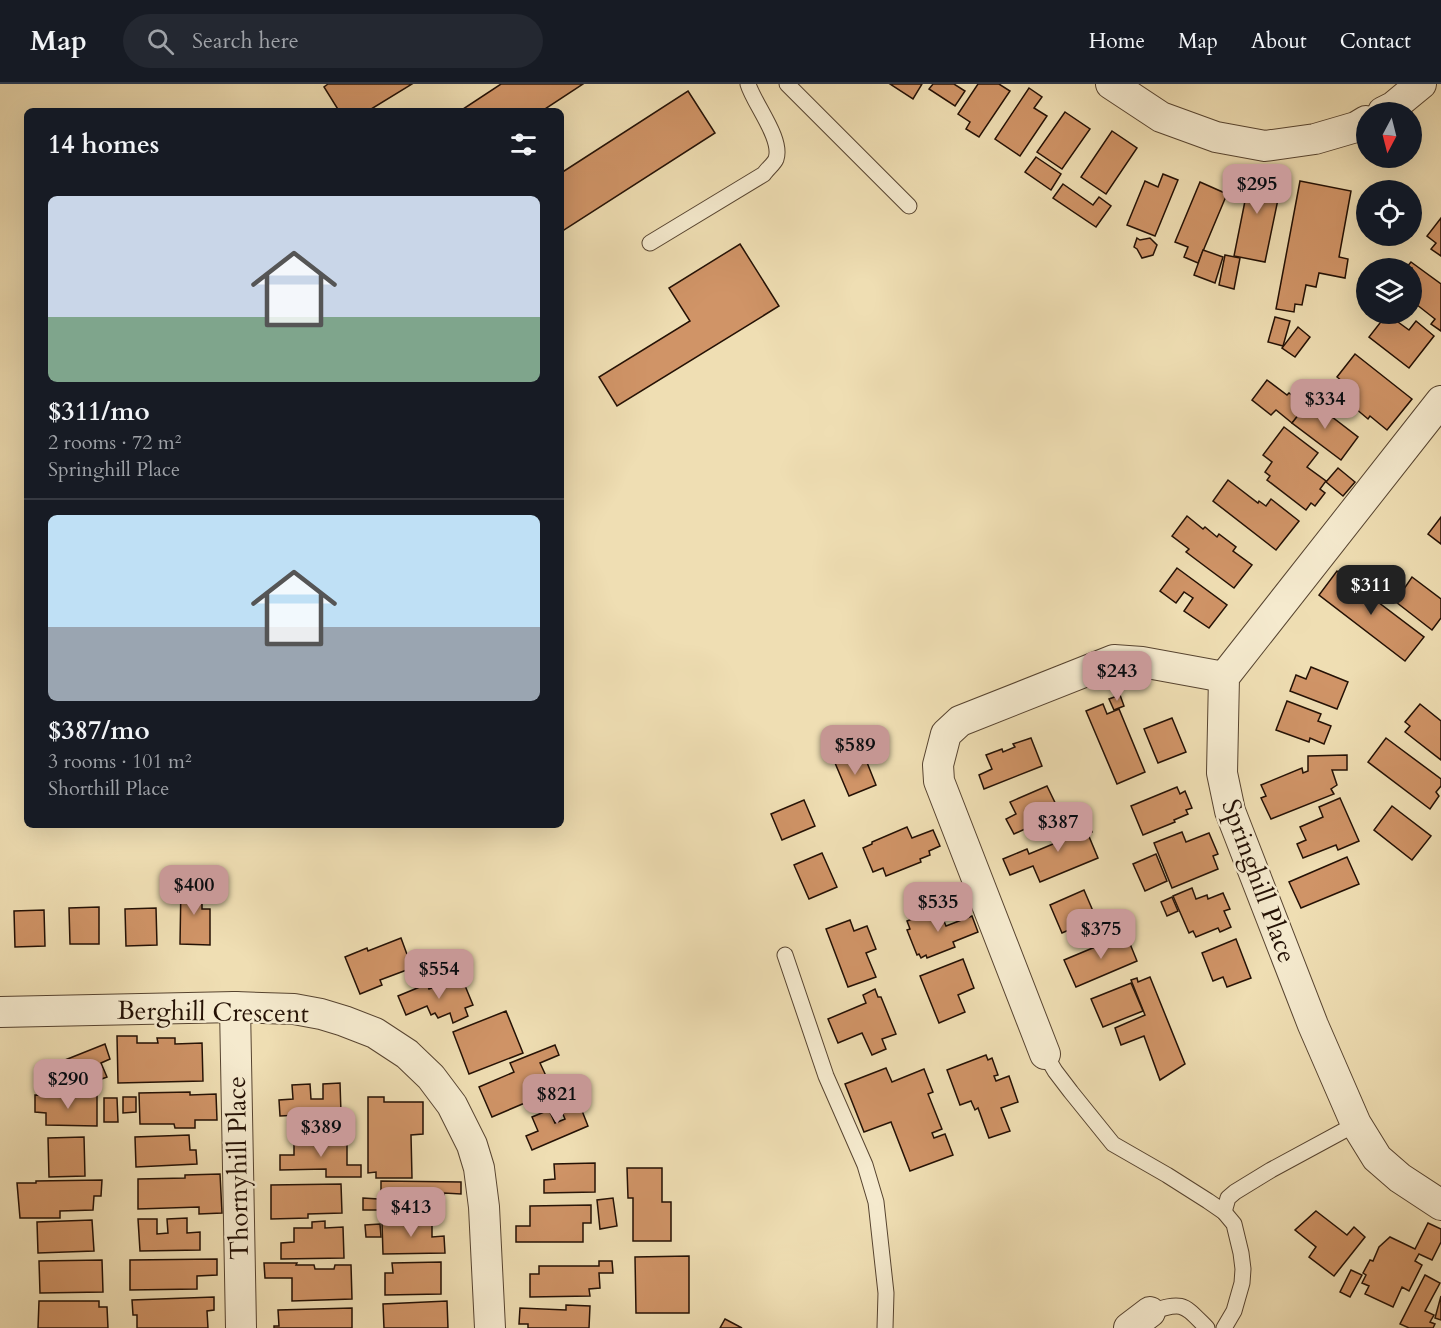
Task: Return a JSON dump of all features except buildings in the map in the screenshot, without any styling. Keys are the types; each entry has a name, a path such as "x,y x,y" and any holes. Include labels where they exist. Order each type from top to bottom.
{"street":[{"path":"1111,84 1161,117 1216,137 1265,146 1316,139 1356,127"},
{"path":"1399,102 1421,84"},
{"path":"1431,84 1441,95"},
{"path":"1045,1054 939,781 938,765 946,734 960,721 1114,660 1142,662 1224,677 1441,401"},
{"name":"Springhill Place","path":"1224,677 1222,773 1230,811 1313,1025 1356,1124 1377,1158 1400,1178 1441,1205"},
{"name":"Berghill Crescent","path":"0,1012 235,1007 294,1009 321,1014 375,1033 407,1053 431,1077 452,1105 472,1145 479,1168 484,1207 490,1328"},
{"name":"Thornyhill Place","path":"235,1007 241,1328"}],"lane":[{"path":"650,243 764,174 776,159 777,146 748,84"},
{"path":"787,84 909,206"},
{"path":"785,955 826,1076 865,1165 876,1202 886,1293 885,1328"},
{"path":"1045,1054 1066,1085 1113,1144 1224,1212 1234,1224 1243,1269 1234,1311 1224,1328"},
{"path":"1224,1212 1228,1198 1235,1192 1356,1124"},
{"path":"1140,1320 1172,1305 1179,1305 1188,1309 1207,1328"}]}
